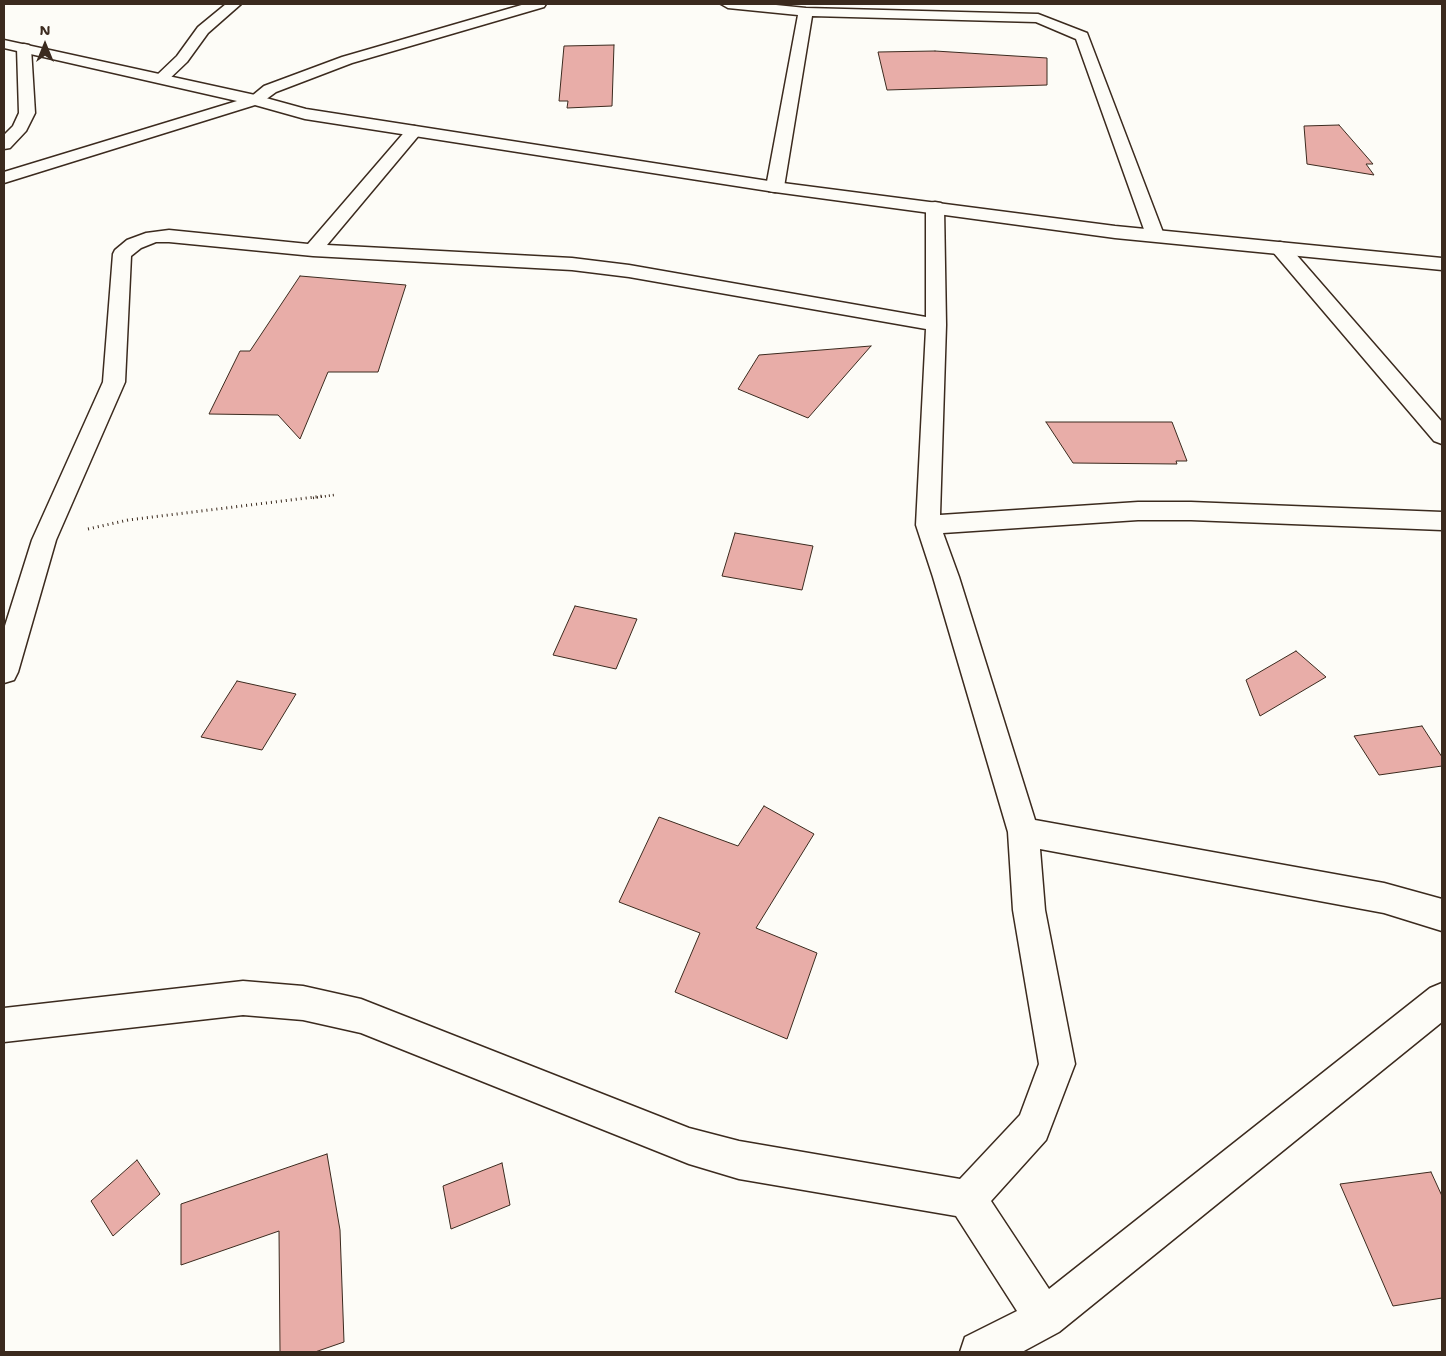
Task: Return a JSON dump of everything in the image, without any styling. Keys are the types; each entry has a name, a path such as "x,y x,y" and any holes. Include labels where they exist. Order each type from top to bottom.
{"street":[{"path":"161,79 182,59 203,30 234,4"},
{"path":"4,178 255,100 270,88 347,60 539,4"},
{"path":"728,4 806,12 1036,11 1082,36 1155,235"},
{"path":"775,187 806,12"},
{"path":"4,44 255,100 305,114 414,132 775,187 1115,232 1442,264"},
{"path":"4,143 20,128 27,113 24,48"},
{"path":"313,250 414,132"},
{"path":"935,207 936,325 928,525 946,577 1023,832 1029,910 1057,1064 1033,1127 967,1199"},
{"path":"4,672 44,540 114,382 122,254 134,244 153,237 169,236 313,250 572,264 629,271 936,325"},
{"path":"1280,248 1442,436"},
{"path":"928,525 1138,511 1191,511 1442,521"},
{"path":"1023,832 1384,898 1442,915"},
{"path":"4,1025 243,998 304,1003 361,1016 689,1146 739,1160 967,1199 1045,1318"},
{"path":"980,1352 1045,1318 1442,1000"}],"path":[{"path":"44,540 128,520 334,495"}],"building":[{"path":"614,45 612,106 567,108 568,101 559,101 564,46"},
{"path":"935,51 1047,58 1047,85 887,90 878,52"},
{"path":"1339,125 1373,164 1366,164 1374,175 1307,164 1304,126"},
{"path":"300,276 406,285 378,372 328,372 300,439 278,415 209,414 240,351 250,351"},
{"path":"871,346 808,418 738,389 759,355"},
{"path":"1046,422 1172,422 1187,461 1176,461 1177,464 1073,463"},
{"path":"735,533 813,546 802,590 722,576"},
{"path":"575,606 637,619 616,669 553,655"},
{"path":"1296,651 1326,677 1260,716 1246,680"},
{"path":"237,681 296,694 262,750 201,737"},
{"path":"1422,726 1442,757 1442,766 1379,775 1354,736"},
{"path":"764,806 814,834 756,928 817,953 787,1039 675,992 700,933 619,902 659,817 738,846"},
{"path":"327,1154 340,1230 344,1342 315,1352 280,1352 279,1231 181,1265 181,1204"},
{"path":"137,1160 160,1194 113,1236 91,1201"},
{"path":"502,1163 510,1205 451,1229 443,1186"},
{"path":"1431,1172 1442,1196 1442,1298 1393,1306 1340,1184"}]}
